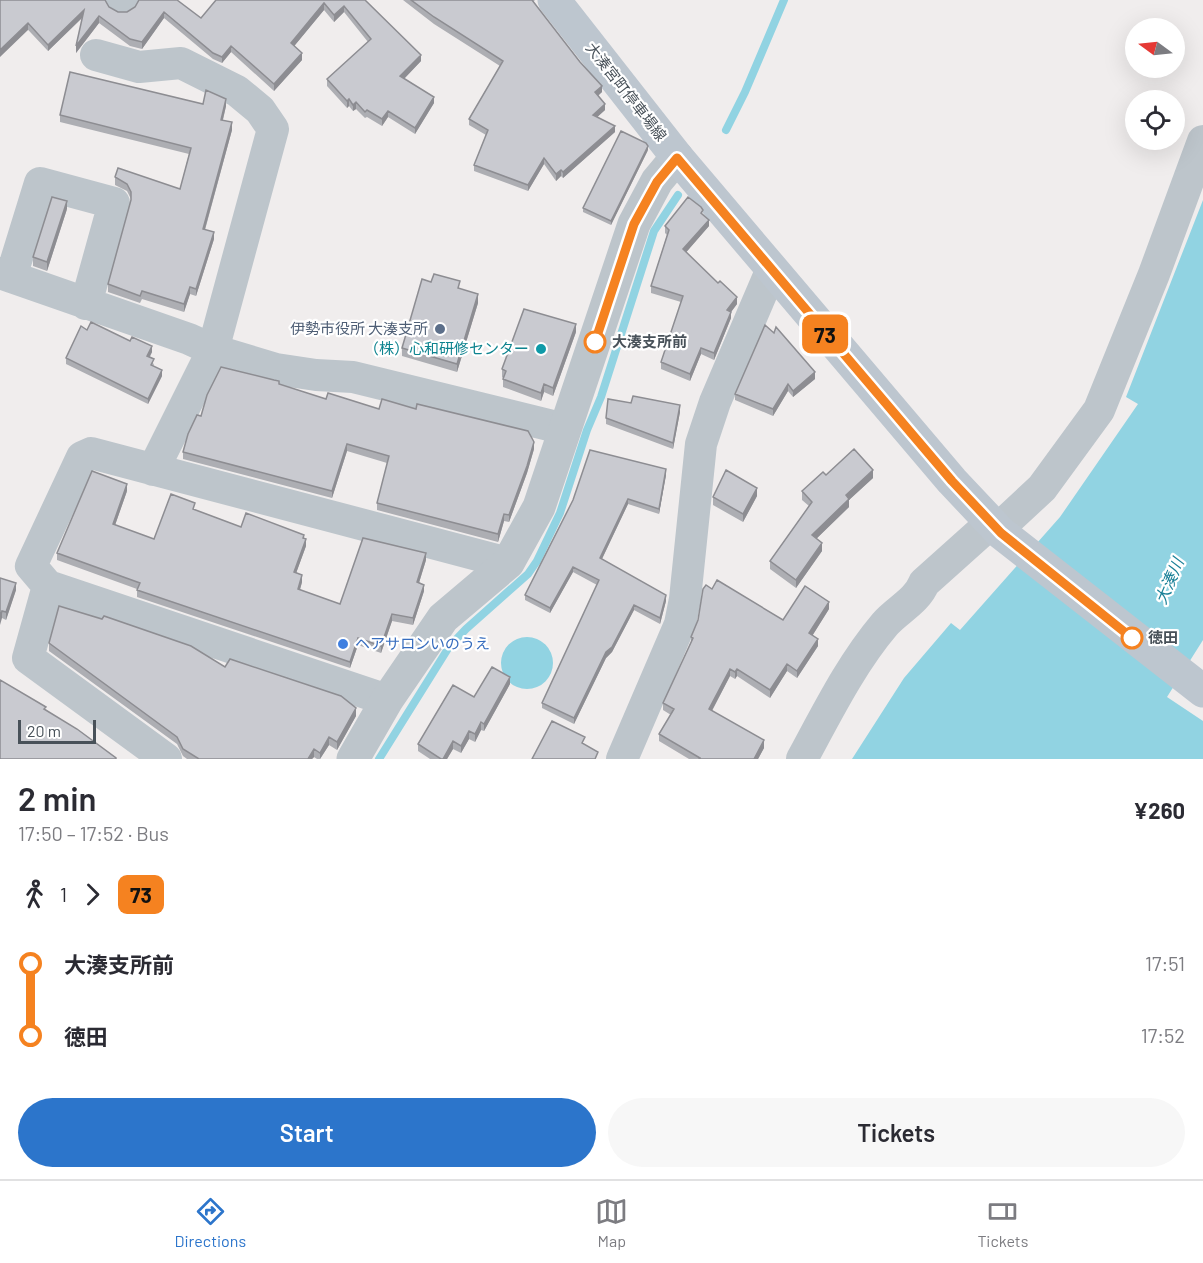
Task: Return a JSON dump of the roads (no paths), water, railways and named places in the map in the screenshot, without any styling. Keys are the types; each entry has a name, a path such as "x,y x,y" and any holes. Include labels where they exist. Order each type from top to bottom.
{"main road":[{"name":"大湊宮町停車場線","path":"554,0 677,158 771,271 997,528 1203,691"}],"street":[{"path":"96,55 139,67 181,63 237,91 260,110 273,129 213,350 153,470"},
{"path":"802,759 841,687 886,623 921,591 924,584 997,528 1042,488 1100,410 1203,141"},
{"path":"353,759 387,700 443,618 508,563 539,507 634,224 657,182 677,158"},
{"path":"86,304 114,203 40,183 5,275 86,304 189,339 213,350 276,369 316,375 353,377 566,429"},
{"path":"622,759 680,624 685,599 701,444 715,402 771,271"},
{"path":"387,700 48,586 31,566 82,457 91,453 508,563"},
{"path":"48,586 28,658 166,759"}],"water":[{"name":"大湊川","path":"1203,200 1203,640 1167,697 1203,721 1203,759 852,759 904,678 951,623 960,630 1060,517 1138,404 1126,397"},
{"path":"522,637 532,637 546,644 553,663 546,682 532,689 522,689 512,685 505,678 501,668 501,658 505,648 512,641"}],"waterway":[{"path":"726,130 745,92 784,0"},
{"path":"379,759 449,647 528,574 537,561 560,513 587,430 601,397 654,231 678,195"}],"place":[{"name":"伊勢市役所 大湊支所","path":"440,329"},
{"name":"大湊支所前","path":"595,342"},
{"name":"（株）心和研修センター","path":"541,349"},
{"name":"徳田","path":"1132,638"},
{"name":"ヘアサロンいのうえ","path":"343,644"}]}
